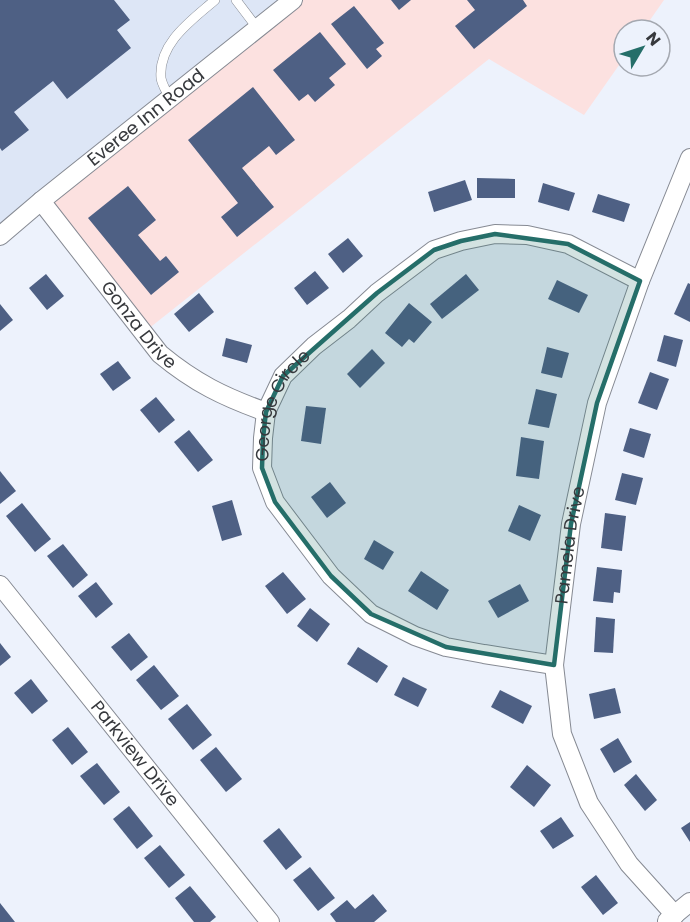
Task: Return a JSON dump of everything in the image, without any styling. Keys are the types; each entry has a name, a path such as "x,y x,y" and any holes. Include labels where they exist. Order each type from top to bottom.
{"street":[{"name":"Everee Inn Road","path":"0,236 293,0"},
{"name":"Pamela Drive","path":"670,918 629,864 589,803 562,734 554,665 571,524 597,404 640,281 690,158"},
{"name":"Gonza Drive","path":"41,201 160,354 198,382 237,402 266,412"},
{"name":"George Circle","path":"554,665 446,647 415,636 371,614 331,576 275,502 262,468 266,412 283,376 314,346 349,320 377,293 434,250 461,241 495,234 527,235 568,244 640,281"},
{"name":"Parkview Drive","path":"3,596 270,922"},
{"path":"670,918 690,902"}],"lane":[{"path":"170,99 161,80 161,63 180,31 215,0"},
{"path":"236,0 258,29"}],"highlighted area":[{"path":"495,234 568,244 640,281 597,403 571,524 554,665 446,647 371,614 331,576 275,502 262,468 266,412 283,376 377,293 434,250 461,241"}],"shaded area":[{"path":"0,0 279,0 0,233"},
{"path":"289,0 664,0 651,18 612,18 612,75 584,115 489,59 138,337 34,206"}],"building":[{"path":"0,0 114,0 130,20 117,30 131,48 67,99 53,81 14,112 29,130 2,151 0,148"},
{"path":"391,0 411,0 399,10"},
{"path":"467,0 523,0 527,6 474,49 455,26 475,10"},
{"path":"354,6 384,43 376,49 382,56 367,69 331,24"},
{"path":"320,32 346,64 329,78 335,85 315,102 308,94 299,101 273,70"},
{"path":"253,87 295,140 276,155 269,146 242,168 274,207 237,237 221,217 238,203 188,140"},
{"path":"477,178 515,179 515,198 477,198"},
{"path":"465,180 472,200 434,212 428,192"},
{"path":"543,183 575,193 569,211 538,202"},
{"path":"128,186 156,220 138,235 160,261 166,256 179,272 151,295 88,218"},
{"path":"598,194 630,204 624,222 592,212"},
{"path":"348,238 363,256 343,273 328,254"},
{"path":"315,271 329,288 307,305 294,288"},
{"path":"46,274 64,296 47,310 29,288"},
{"path":"466,274 479,290 442,319 430,304"},
{"path":"557,280 588,295 579,313 548,299"},
{"path":"688,283 690,284 690,322 674,314"},
{"path":"199,293 214,312 189,332 174,314"},
{"path":"409,303 432,322 414,343 409,339 402,347 385,333"},
{"path":"0,304 13,320 0,331"},
{"path":"664,335 683,340 676,367 657,361"},
{"path":"226,338 252,345 247,363 222,356"},
{"path":"547,347 569,353 562,378 541,373"},
{"path":"372,349 385,363 360,388 347,374"},
{"path":"118,361 131,378 113,391 100,374"},
{"path":"650,372 669,379 657,410 638,403"},
{"path":"536,389 557,394 549,428 528,424"},
{"path":"156,397 175,420 159,433 140,410"},
{"path":"306,406 326,408 321,444 301,441"},
{"path":"630,428 651,434 644,458 623,451"},
{"path":"189,430 213,460 198,472 174,442"},
{"path":"521,437 544,441 539,479 516,476"},
{"path":"0,471 16,491 0,504"},
{"path":"622,473 643,478 636,505 615,500"},
{"path":"330,482 346,503 327,518 311,497"},
{"path":"232,500 242,535 222,541 212,506"},
{"path":"22,503 51,539 35,552 6,516"},
{"path":"519,505 541,515 530,541 508,531"},
{"path":"605,513 626,516 622,551 601,548"},
{"path":"374,540 394,552 383,570 364,559"},
{"path":"63,544 88,575 73,588 47,556"},
{"path":"597,567 622,570 620,593 614,592 613,603 593,601"},
{"path":"421,571 449,590 437,610 408,591"},
{"path":"283,572 306,599 287,614 265,586"},
{"path":"96,582 113,604 96,618 78,596"},
{"path":"520,584 529,601 498,618 488,601"},
{"path":"310,608 330,624 317,642 297,626"},
{"path":"596,617 615,619 613,653 594,652"},
{"path":"129,633 148,657 131,671 111,647"},
{"path":"0,643 11,657 0,666"},
{"path":"358,647 388,666 377,683 347,664"},
{"path":"154,665 179,696 161,710 136,680"},
{"path":"403,677 427,689 418,707 394,695"},
{"path":"31,679 48,701 32,714 14,693"},
{"path":"615,688 621,713 594,719 589,694"},
{"path":"500,690 532,706 523,724 491,707"},
{"path":"187,704 212,735 193,750 168,719"},
{"path":"68,727 88,752 72,765 52,740"},
{"path":"618,738 632,762 614,773 600,749"},
{"path":"216,747 242,779 226,792 200,760"},
{"path":"97,763 120,792 104,805 80,776"},
{"path":"527,765 551,785 534,807 510,787"},
{"path":"636,774 657,800 645,811 624,785"},
{"path":"129,806 153,836 137,849 113,819"},
{"path":"561,817 574,836 553,849 540,831"},
{"path":"690,822 690,842 681,828"},
{"path":"279,828 302,857 286,870 263,841"},
{"path":"160,845 185,875 169,888 144,858"},
{"path":"310,867 335,898 318,911 293,880"},
{"path":"596,875 618,903 603,915 581,887"},
{"path":"190,886 216,917 210,922 194,922 175,898"},
{"path":"373,894 387,911 374,922 336,922 330,914 347,900 355,909"},
{"path":"0,903 15,922 0,922"}]}
